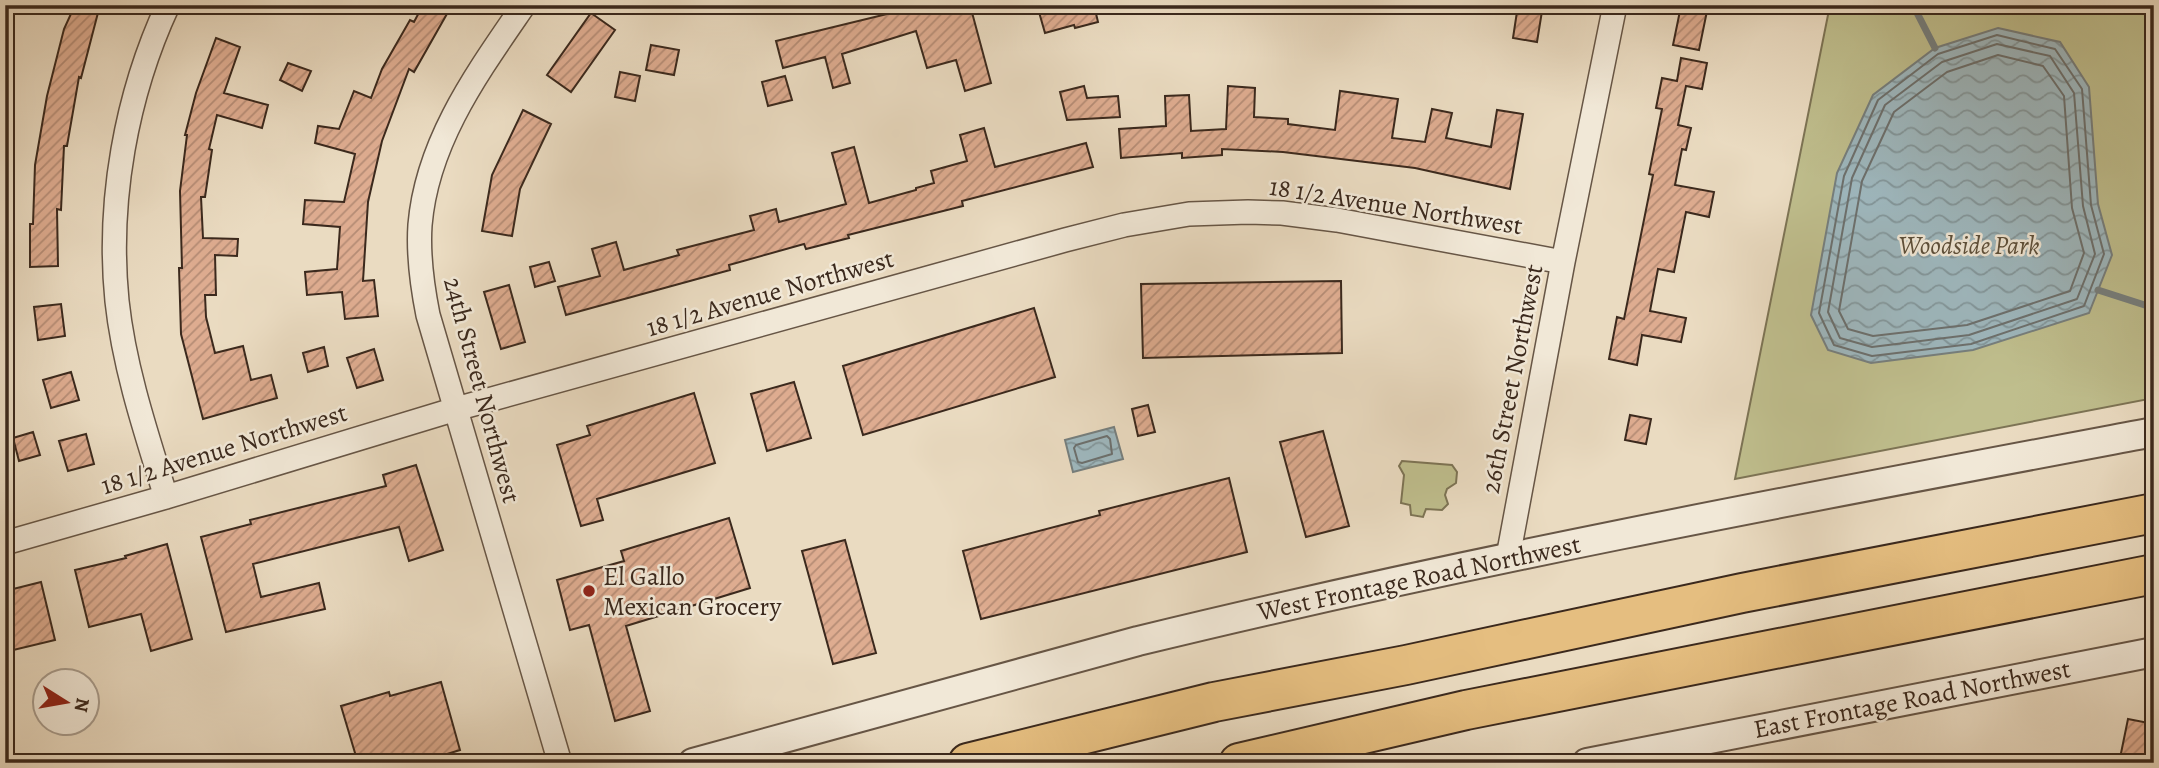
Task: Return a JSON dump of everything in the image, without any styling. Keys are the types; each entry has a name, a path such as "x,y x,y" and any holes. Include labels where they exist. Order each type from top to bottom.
{"highway":[{"path":"968,763 1214,702 1406,665 1742,593 2154,513"},
{"path":"1239,763 1466,710 2154,575"}],"street":[{"path":"166,497 129,367 117,300 115,258 120,172 129,119 145,64 169,5"},
{"name":"24th Street Northwest","path":"524,5 454,114 437,149 421,224 421,276 428,315 560,763"},
{"name":"26th Street Northwest","path":"1508,557 1563,262 1615,5"},
{"name":"18 1/2 Avenue Northwest","path":"5,543 456,409 1124,225 1189,214 1248,212 1309,216 1563,262"},
{"name":"West Frontage Road Northwest","path":"694,763 1138,641 1508,557 2154,432"},
{"name":"East Frontage Road Northwest","path":"1587,763 2154,652"}],"green space":[{"name":"Woodside Park","path":"1830,5 2154,5 2154,398 1735,479"},
{"path":"1402,461 1452,465 1457,472 1456,483 1447,489 1445,495 1448,504 1442,510 1426,509 1423,517 1411,515 1410,505 1401,503 1404,475 1399,466"}],"water":[{"path":"1998,28 2060,42 2089,87 2098,204 2112,255 2089,313 1973,350 1871,363 1828,350 1811,315 1837,173 1873,95 1935,48"},
{"path":"1114,427 1123,459 1073,472 1065,440"}],"building":[{"path":"75,5 100,5 81,78 79,77 67,146 64,146 61,210 57,209 58,266 30,267 30,224 33,224 35,165 47,96 64,29"},
{"path":"423,5 452,5 414,72 409,69 382,141 368,202 363,281 374,280 378,316 345,319 342,292 307,295 305,272 337,269 340,227 303,224 305,200 344,202 355,154 315,143 318,126 339,129 354,91 371,98 382,69 410,20 414,22"},
{"path":"924,5 970,5 991,83 965,91 956,60 927,68 916,31 842,54 850,83 833,88 825,57 783,68 776,41"},
{"path":"1037,5 1094,5 1098,22 1045,33"},
{"path":"1518,5 1543,5 1537,42 1513,38"},
{"path":"1681,6 1707,11 1699,50 1673,45"},
{"path":"591,13 615,30 571,92 547,75"},
{"path":"216,38 240,47 224,93 268,105 262,128 217,115 209,149 212,150 205,197 201,197 203,238 238,239 237,256 215,255 216,295 205,295 206,317 215,353 243,346 251,380 271,375 277,398 203,419 181,334 180,191 185,135 196,93"},
{"path":"651,45 679,50 674,75 646,70"},
{"path":"1681,58 1707,63 1702,89 1686,86 1678,125 1691,128 1686,150 1682,149 1675,185 1714,192 1709,217 1686,212 1674,272 1658,269 1650,311 1686,318 1681,342 1642,335 1637,365 1609,359 1617,317 1624,319 1653,175 1649,174 1662,109 1656,108 1662,78 1677,81"},
{"path":"288,63 311,71 302,91 280,80"},
{"path":"620,72 640,76 635,101 615,97"},
{"path":"785,76 792,100 768,106 762,82"},
{"path":"1084,86 1087,98 1118,96 1120,117 1067,120 1060,92"},
{"path":"1228,86 1255,88 1254,117 1288,119 1288,124 1335,130 1340,91 1398,99 1392,138 1425,142 1432,109 1452,113 1446,138 1491,147 1497,110 1523,114 1510,189 1415,168 1283,152 1222,149 1222,155 1182,158 1182,153 1121,158 1119,129 1166,126 1165,96 1189,95 1191,131 1226,129"},
{"path":"523,110 551,124 520,189 512,236 482,231 492,175"},
{"path":"984,128 995,167 1086,143 1093,167 962,201 963,206 848,235 849,238 806,249 804,244 729,265 730,270 566,315 558,287 600,276 592,249 616,242 624,270 679,255 677,250 754,230 750,216 776,209 779,222 846,204 832,153 854,147 869,203 916,190 934,183 931,171 967,161 960,135"},
{"path":"549,262 555,281 535,287 530,267"},
{"path":"1341,281 1342,353 1143,358 1141,284"},
{"path":"509,285 525,342 501,349 484,292"},
{"path":"61,304 65,336 38,340 34,307"},
{"path":"1034,308 1055,377 863,435 843,366"},
{"path":"324,347 328,366 308,372 303,353"},
{"path":"374,349 383,380 357,388 347,358"},
{"path":"71,372 79,400 51,408 43,380"},
{"path":"794,382 811,438 767,451 751,394"},
{"path":"694,393 715,463 597,499 603,520 581,526 557,445 590,435 587,426"},
{"path":"1148,405 1155,432 1138,436 1132,409"},
{"path":"1630,415 1651,419 1646,444 1625,440"},
{"path":"1323,431 1349,526 1306,537 1280,442"},
{"path":"33,432 40,455 19,461 13,438"},
{"path":"86,434 94,464 68,471 59,441"},
{"path":"416,465 443,550 409,561 399,527 253,564 261,597 319,583 325,609 226,632 201,537 251,524 250,520 386,486 383,475"},
{"path":"1229,478 1247,552 981,619 963,551 1100,515 1099,511"},
{"path":"729,518 750,588 626,626 650,711 615,721 589,625 570,630 557,580 624,561 621,551"},
{"path":"845,540 876,653 833,664 802,551"},
{"path":"167,544 192,639 151,651 141,614 89,627 75,570 126,558 125,556"},
{"path":"41,582 55,640 5,652 5,591"},
{"path":"441,682 460,750 418,763 358,763 341,706 389,692 390,696"},
{"path":"2128,719 2154,724 2154,763 2119,763"}],"waterway":[{"path":"1913,5 1935,48"},
{"path":"2098,290 2154,308"}],"place":[{"name":"El Gallo Mexican Grocery","path":"589,591"}]}
